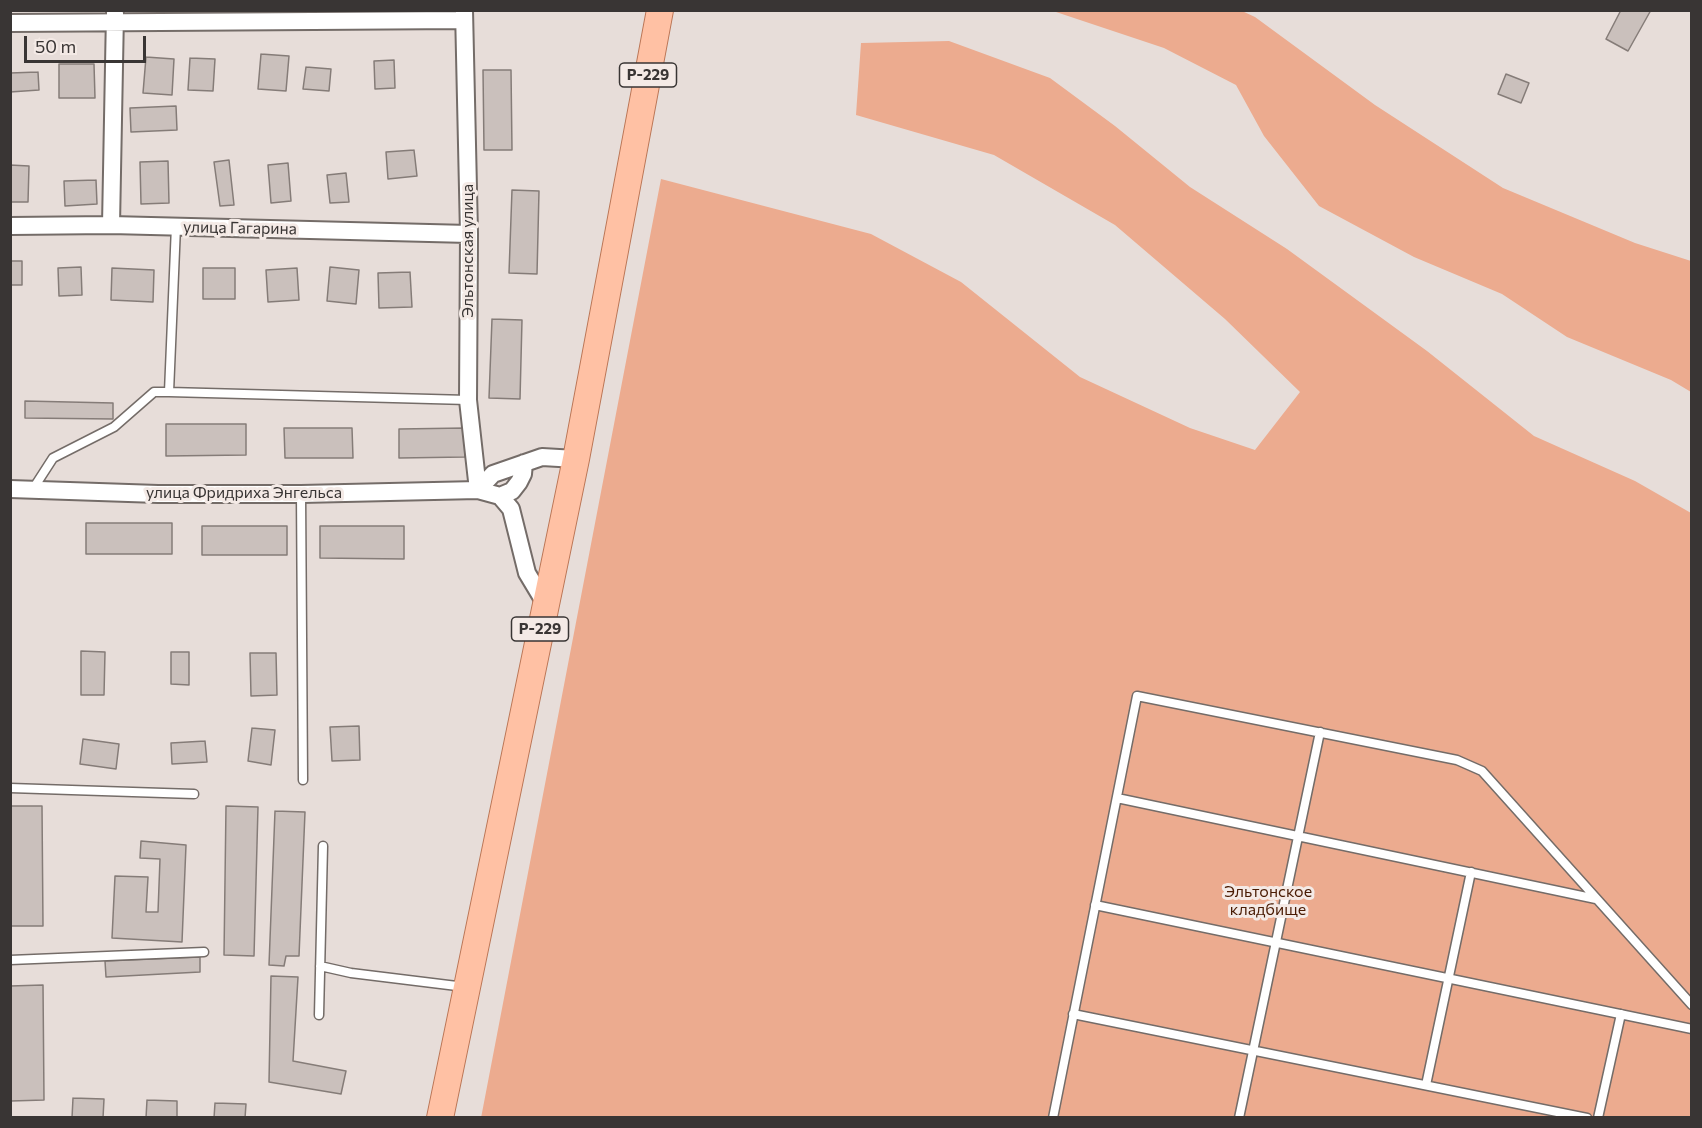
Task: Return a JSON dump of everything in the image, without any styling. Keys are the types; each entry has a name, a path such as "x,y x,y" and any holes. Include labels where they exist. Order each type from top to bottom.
{"main road":[{"name":"Р-229","path":"440,1118 576,459 660,10"}],"street":[{"path":"10,23 115,16 464,15"},
{"name":"Эльтонская улица","path":"464,15 469,234 468,400 478,490"},
{"path":"111,225 115,16"},
{"name":"улица Гагарина","path":"10,226 176,226 469,234"},
{"path":"478,490 493,474 542,456 576,459"},
{"path":"524,463 523,474 519,482 512,490 500,496 511,509 527,573 545,603"},
{"name":"улица Фридриха Энгельса","path":"10,489 158,494 478,490 500,496"}],"lane":[{"path":"169,392 176,226"},
{"path":"33,489 53,458 114,427 154,393 468,400"},
{"path":"302,494 303,780"},
{"path":"1053,1118 1137,696 1456,760 1482,771 1692,1005"},
{"path":"1239,1118 1320,732"},
{"path":"10,788 194,794"},
{"path":"1117,798 1597,899"},
{"path":"319,1015 324,846"},
{"path":"1426,1085 1471,872"},
{"path":"1095,905 1692,1029"},
{"path":"10,960 204,952"},
{"path":"320,966 404,981 466,987"},
{"path":"1073,1014 1587,1118"},
{"path":"1598,1118 1621,1014"}],"green space":[{"path":"1053,11 1242,11 1255,17 1375,105 1503,188 1635,243 1691,261 1691,392 1671,380 1567,337 1502,294 1414,257 1319,206 1264,136 1236,85 1164,48"},
{"name":"Эльтонское кладбище","path":"949,41 1050,78 1115,126 1190,187 1287,249 1427,351 1534,436 1635,481 1691,513 1691,1117 481,1118 661,179 871,234 961,282 1080,377 1190,428 1255,450 1300,392 1225,319 1115,225 994,155 856,115 861,43"}],"building":[{"path":"1621,10 1651,10 1628,51 1606,39"},
{"path":"261,54 289,56 286,91 258,89"},
{"path":"146,57 174,59 172,95 143,93"},
{"path":"190,58 215,59 213,91 188,90"},
{"path":"394,60 395,88 375,89 374,61"},
{"path":"59,64 94,64 95,98 59,98"},
{"path":"306,67 331,69 329,91 303,89"},
{"path":"483,70 511,70 512,150 484,150"},
{"path":"38,72 39,90 10,92 10,73"},
{"path":"1506,74 1529,83 1521,103 1498,94"},
{"path":"176,106 177,130 131,132 130,108"},
{"path":"414,150 417,176 388,179 386,152"},
{"path":"229,160 234,205 220,206 214,162"},
{"path":"168,161 169,203 141,204 140,162"},
{"path":"288,163 291,201 271,203 268,165"},
{"path":"10,165 29,166 28,202 10,202"},
{"path":"346,173 349,202 330,203 327,175"},
{"path":"96,180 97,204 65,206 64,181"},
{"path":"512,190 539,191 537,274 509,273"},
{"path":"10,261 22,261 22,285 10,285"},
{"path":"81,267 82,295 59,296 58,268"},
{"path":"330,267 359,270 356,304 327,301"},
{"path":"112,268 154,270 153,302 111,300"},
{"path":"203,268 235,268 235,299 203,299"},
{"path":"297,268 299,300 268,302 266,270"},
{"path":"410,272 412,307 379,308 378,273"},
{"path":"492,319 522,320 520,399 489,398"},
{"path":"25,401 113,403 113,419 25,418"},
{"path":"166,424 246,424 246,455 166,456"},
{"path":"284,428 352,428 353,458 285,458"},
{"path":"465,428 465,457 399,458 399,429"},
{"path":"86,523 172,523 172,554 86,554"},
{"path":"202,526 287,526 287,555 202,555"},
{"path":"320,526 404,526 404,559 320,558"},
{"path":"81,651 105,652 104,695 81,695"},
{"path":"171,652 189,652 189,685 171,684"},
{"path":"250,653 276,653 277,695 251,696"},
{"path":"359,726 360,760 332,761 330,727"},
{"path":"252,728 275,730 271,765 248,761"},
{"path":"83,739 119,744 116,769 80,764"},
{"path":"205,741 207,762 172,764 171,743"},
{"path":"10,806 42,806 43,926 10,926"},
{"path":"226,806 258,807 254,956 224,955"},
{"path":"275,811 305,812 299,956 286,956 284,966 269,965"},
{"path":"141,841 186,845 182,942 112,938 115,876 148,877 146,912 158,912 160,859 140,858"},
{"path":"200,957 200,972 106,977 105,961"},
{"path":"271,976 298,977 293,1061 346,1071 341,1094 269,1082"},
{"path":"43,985 44,1100 11,1101 10,986"},
{"path":"73,1098 104,1099 103,1118 72,1118"},
{"path":"147,1100 177,1101 177,1118 146,1118"},
{"path":"215,1103 246,1104 245,1118 214,1118"}]}
